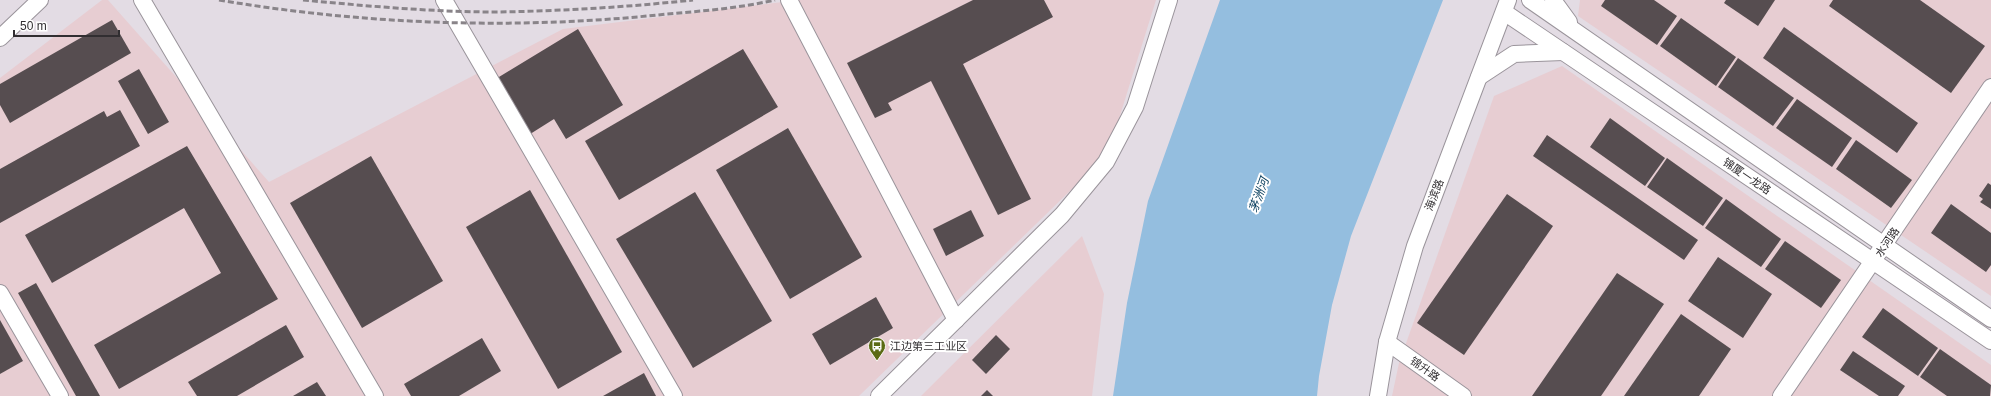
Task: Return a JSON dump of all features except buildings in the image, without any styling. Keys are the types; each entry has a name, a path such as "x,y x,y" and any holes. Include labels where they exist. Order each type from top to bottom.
{"street":[{"path":"0,38 40,0"},
{"path":"142,0 374,396"},
{"path":"444,0 674,396"},
{"path":"789,0 956,320"},
{"path":"879,396 1062,215 1106,162 1135,107 1169,0"},
{"name":"锦厦一龙路","path":"1530,0 1991,319"},
{"path":"1553,0 1577,33"},
{"name":"锦厦一龙路","path":"1506,6 1563,52 1991,341"},
{"name":"海滨路","path":"1378,396 1387,342 1415,246 1506,6"},
{"path":"1479,77 1514,54 1563,52"},
{"name":"水河路","path":"1781,396 1991,87"},
{"path":"0,293 60,396"},
{"name":"锦升路","path":"1387,342 1463,396"}],"shaded area":[{"name":"江边第三工业区","path":"102,0 108,0 269,182 563,29 799,0 1156,0 1108,154 859,396 0,396 0,78"},
{"path":"1580,0 1991,0 1991,296 1578,16"},
{"path":"1562,66 1991,365 1991,396 1392,396 1399,363 1494,96"},
{"path":"1082,236 1104,294 1092,396 921,396"}],"water":[{"name":"茅洲河","path":"1220,0 1443,0 1351,236 1332,305 1319,376 1317,396 1113,396 1127,303 1148,201"}],"railway":[{"path":"219,0 330,15 386,20 499,23 611,19 721,9 775,0"},
{"path":"303,0 424,10 473,12 546,11 644,5 693,0"}],"place":[{"name":"江边第三工业区","path":"877,361"}]}
